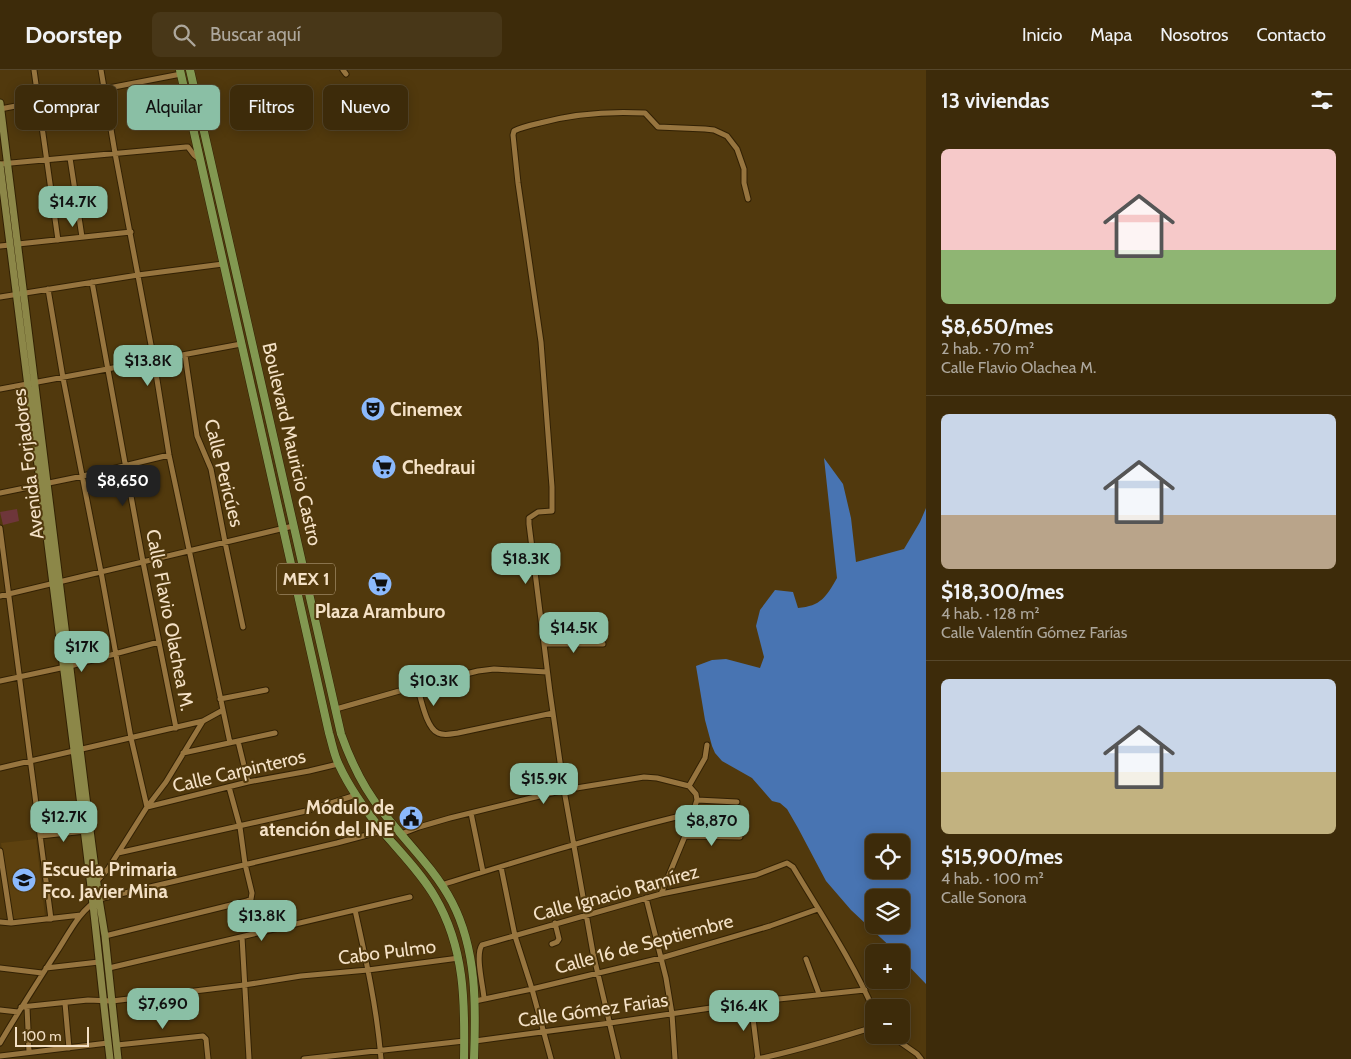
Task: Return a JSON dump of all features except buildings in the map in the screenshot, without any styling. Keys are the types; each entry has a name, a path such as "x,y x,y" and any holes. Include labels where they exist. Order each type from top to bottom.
{"main road":[{"name":"Boulevard Mauricio Castro","path":"190,70 341,734 356,772 365,788 381,811 418,853 452,901 465,935 473,974 476,1000 474,1059"},
{"name":"Boulevard Mauricio Castro","path":"180,72 329,733 338,764 356,795 382,831 419,874 435,896 444,913 453,936 463,982 464,1059"},
{"name":"Avenida Forjadores","path":"0,106 35,384 44,484 77,750 85,831 96,901 105,936 118,1059"},
{"name":"Avenida Forjadores","path":"0,164 26,385 44,484"},
{"path":"315,672 321,682 331,689"},
{"name":"Avenida Forjadores","path":"77,750 96,882 99,962 110,1059"}],"street":[{"path":"34,70 36,85"},
{"path":"101,70 104,85"},
{"path":"117,85 180,72"},
{"path":"0,106 15,104"},
{"path":"618,1059 586,915 564,790 529,524 529,518 535,514 552,511 552,487 541,342 518,183 514,131 550,120 583,113 621,112 645,113 658,127 714,130 727,136 737,148 744,169 744,183 748,199"},
{"path":"42,130 58,240"},
{"path":"111,130 154,361 169,455 230,743"},
{"path":"0,164 186,147 200,160"},
{"path":"70,158 82,237"},
{"path":"18,244 130,232"},
{"path":"0,246 10,245"},
{"path":"0,296 223,264"},
{"name":"Calle Flavio Olachea M.","path":"92,282 143,562 176,728"},
{"path":"48,289 131,738 147,807"},
{"path":"0,390 241,344"},
{"name":"Calle Pericúes","path":"185,355 197,436 211,469 243,627"},
{"path":"0,493 169,455"},
{"path":"0,596 293,526"},
{"path":"0,528 51,919"},
{"path":"0,681 159,642"},
{"path":"544,644 603,644"},
{"path":"336,709 417,686 487,670 547,672"},
{"path":"417,686 431,727 437,733 445,735 553,713"},
{"path":"220,699 266,690"},
{"path":"0,768 203,722 223,710"},
{"path":"96,882 108,869 203,722"},
{"path":"183,753 275,733"},
{"path":"238,741 248,782"},
{"path":"689,786 705,758 707,745"},
{"name":"Calle Carpinteros","path":"147,807 248,782 338,764"},
{"path":"401,834 418,826 564,790 649,777 669,780 689,786 696,794 697,800 694,813 661,894"},
{"path":"105,936 249,900 252,895 240,826 229,787"},
{"path":"118,853 306,812 356,795"},
{"path":"697,800 737,802"},
{"path":"471,813 483,872"},
{"path":"441,885 574,844 694,813"},
{"path":"40,836 85,831"},
{"path":"0,1043 42,973 81,915 96,901 382,831"},
{"path":"685,836 740,837"},
{"path":"0,850 11,923"},
{"name":"Calle Ignacio Ramírez","path":"484,998 479,956 482,945 661,894 746,878 789,863 818,909"},
{"path":"501,867 514,936 532,989 551,1059"},
{"path":"109,968 410,897"},
{"path":"646,898 666,978 672,1014 675,1059"},
{"path":"818,909 869,999"},
{"name":"Calle 16 de Septiembre","path":"476,1000 532,989 661,958 818,909"},
{"path":"355,910 368,970 381,1059"},
{"path":"0,922 11,923 81,915"},
{"path":"552,944 559,939 555,923"},
{"path":"242,937 249,1059"},
{"name":"Cabo Pulmo","path":"0,1010 88,1000 112,1001 301,976 368,970 459,958"},
{"path":"806,959 819,994"},
{"path":"46,968 99,962"},
{"path":"0,968 42,973"},
{"name":"Calle Gómez Farias","path":"475,1041 751,1002 865,990"},
{"path":"751,1002 757,1059 787,1053 865,1030"},
{"path":"65,1003 70,1048"},
{"path":"22,1009 29,1052"},
{"path":"117,1045 201,1036 205,1037 208,1059"},
{"path":"304,1059 464,1041"},
{"path":"0,1056 108,1043"},
{"path":"903,1044 921,1059"}],"shaded area":[{"path":"17,509 19,521 3,525 0,512"},
{"name":"Escuela Primaria Fco. Javier Mina","path":"36,839 45,916 13,920 1,843"}],"water":[{"path":"824,458 843,484 851,518 856,562 904,549 926,508 926,984 910,967 910,944 887,944 877,934 910,934 910,889 865,889 865,923 826,881 787,809 780,803 772,801 752,778 722,761 715,753 705,720 696,666 712,660 726,659 760,668 764,657 756,626 760,610 775,590 793,592 798,608 818,603 837,578"}],"place":[{"name":"Cinemex","path":"373,409"},
{"name":"Chedraui","path":"384,467"},
{"name":"Plaza Aramburo","path":"380,584"},
{"name":"Módulo de atención del INE","path":"411,818"},
{"name":"Escuela Primaria Fco. Javier Mina","path":"24,880"}]}
